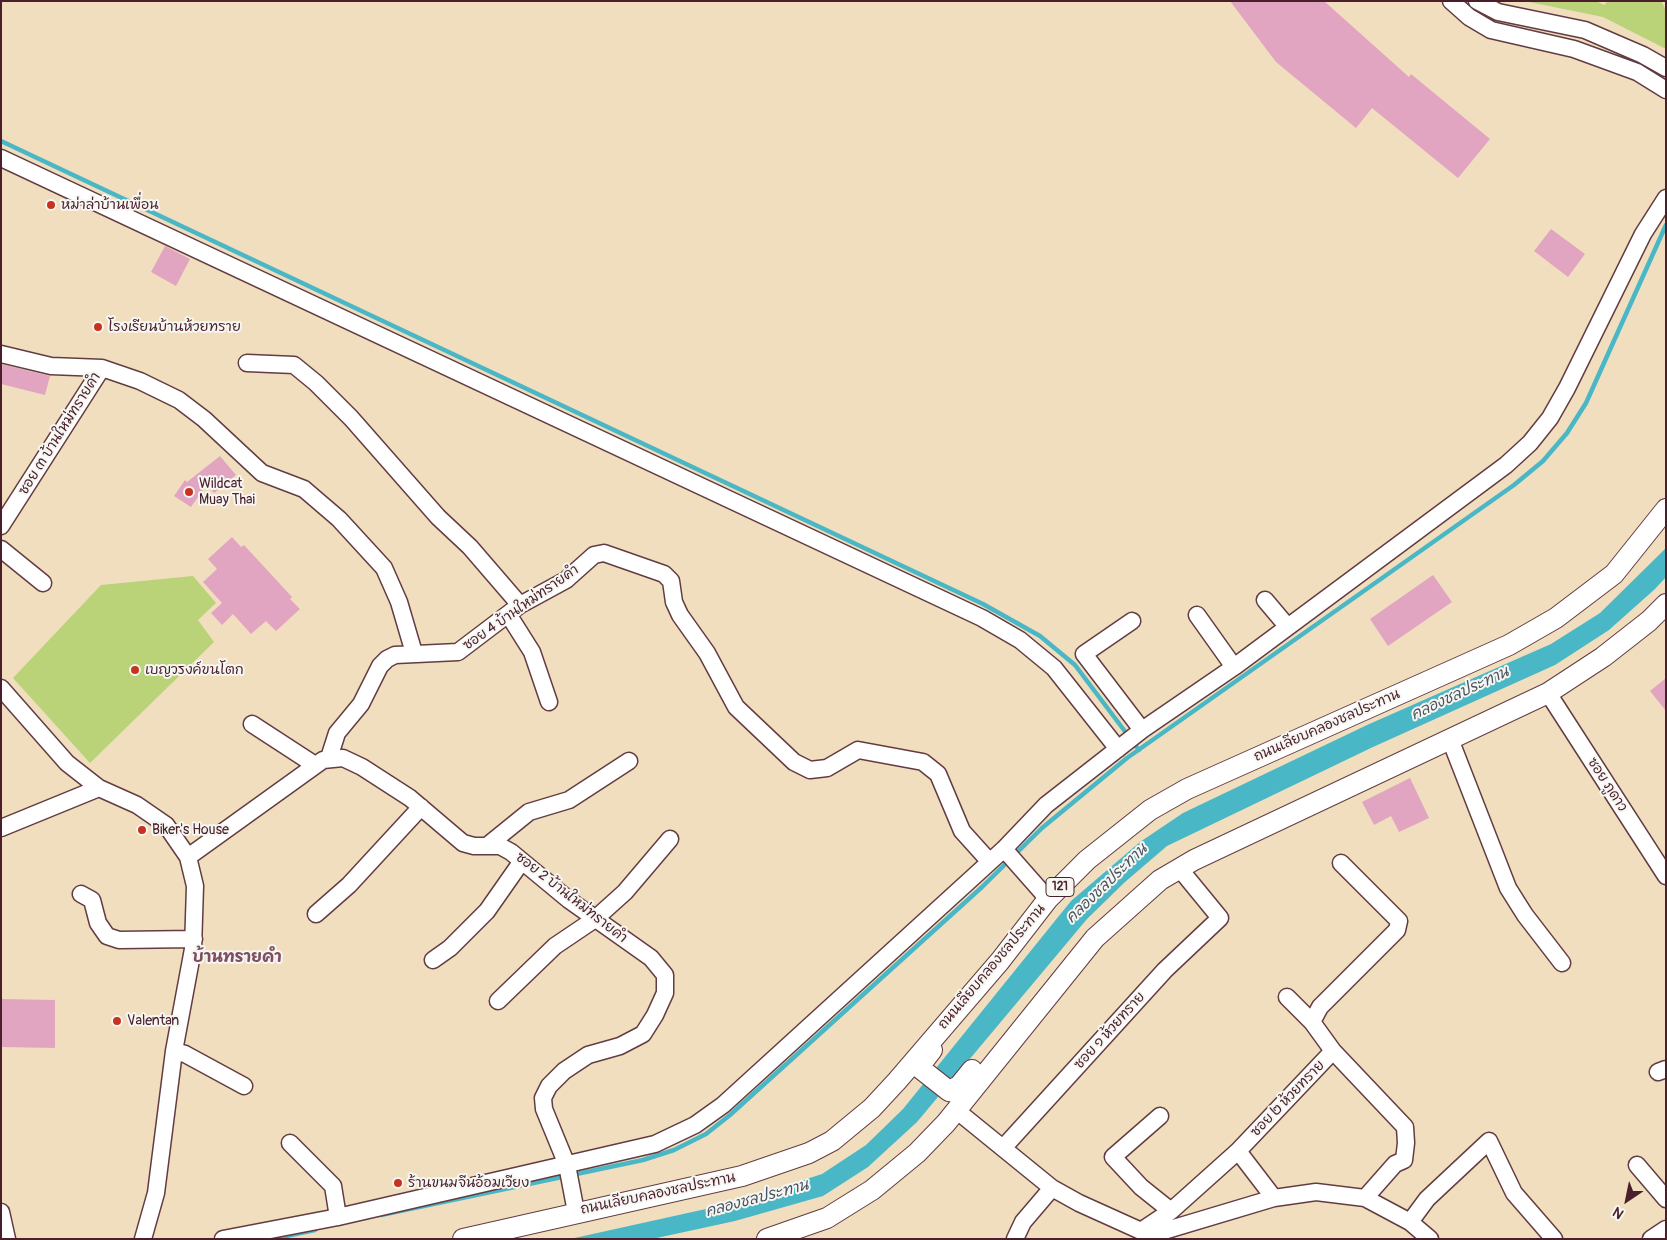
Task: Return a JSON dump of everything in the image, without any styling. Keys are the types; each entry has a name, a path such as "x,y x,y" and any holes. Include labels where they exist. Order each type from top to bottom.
{"main road":[{"name":"ถนนเลียบคลองชลประทาน","path":"464,1239 576,1212 742,1176 808,1153 832,1141 872,1108 890,1088 1000,960 1048,899 1115,837 1150,810 1179,793 1509,645 1556,618 1614,574 1666,510"},
{"path":"767,1239 827,1218 872,1190 917,1153 949,1101 1042,1004 1095,938 1160,880 1180,868 1548,693 1603,657 1649,621 1666,604"},
{"path":"832,1141 859,1132 919,1075 922,1063 1000,960"},
{"path":"919,1075 949,1101"}],"street":[{"path":"1451,1 1469,17 1491,30 1574,49 1637,72 1666,90"},
{"path":"1477,1 1498,12 1585,30 1643,55 1666,68"},
{"path":"1,158 982,618 1020,640 1054,668 1118,749"},
{"path":"223,1239 338,1217 568,1168 655,1144 695,1125 716,1110 989,861 1006,851 1046,806 1138,733 1234,667 1470,492 1530,443 1550,418 1567,388 1643,234 1666,198"},
{"path":"1,354 51,366 102,368 140,381 179,400 204,419 262,473 304,489 339,519 384,568 399,602 414,653"},
{"path":"247,363 294,365 351,418 438,516 470,547 514,610 532,652 549,702"},
{"name":"ซอย ๓ บ้านใหม่ทรายคำ","path":"1,526 102,368"},
{"path":"1,549 43,583"},
{"name":"ซอย 4 บ้านใหม่ทรายคำ","path":"322,762 337,733 361,704 380,666 395,655 458,652 514,610 566,580 594,555 604,553 664,574 671,581 674,602 680,615 707,652 736,707 794,762 810,770 827,768 858,750 922,762 938,774 962,831 989,861"},
{"path":"1265,600 1288,626"},
{"path":"1197,615 1234,667"},
{"path":"1132,621 1084,654 1138,733"},
{"path":"1,688 67,762 99,788 137,805 166,825 188,857 195,886 194,939 174,1051 156,1193 143,1239"},
{"name":"ซอย ภูดาว","path":"1548,693 1666,876"},
{"path":"188,857 322,762 252,724"},
{"path":"1450,739 1508,888 1525,915 1562,963"},
{"name":"ซอย 2 บ้านใหม่ทรายคำ","path":"322,762 342,758 362,767 421,807 464,843 500,846 522,861 569,900 651,958 665,975 665,993 655,1015 643,1034 620,1046 588,1055 564,1070 549,1086 543,1098 544,1109 568,1168 576,1212"},
{"path":"487,846 529,812 569,800 629,761"},
{"path":"1,828 99,788"},
{"path":"316,914 349,885 421,807"},
{"path":"498,1001 555,946 595,919 625,892 670,839"},
{"path":"1006,851 1048,899"},
{"path":"433,960 450,948 487,912 522,861"},
{"path":"1312,1022 1320,1007 1396,930 1399,921 1341,863"},
{"name":"ซอย ๑ ห้วยทราย","path":"1003,1148 1165,970 1220,918 1180,868"},
{"path":"82,894 92,900 98,923 107,936 119,940 194,939"},
{"name":"ซอย ๒ ห้วยทราย","path":"1146,1235 1238,1151 1333,1051 1312,1022 1287,997"},
{"path":"174,1051 185,1054 244,1086"},
{"path":"1333,1051 1405,1127 1404,1160 1394,1164 1365,1198"},
{"path":"949,1101 1052,1188 1146,1235 1274,1198 1316,1192 1365,1198 1410,1222 1430,1239"},
{"path":"1160,1116 1113,1157 1141,1188 1171,1211"},
{"path":"1410,1222 1427,1199 1489,1141 1514,1192 1554,1239"},
{"path":"290,1143 334,1186 338,1217"},
{"path":"1238,1151 1263,1180 1274,1198"},
{"path":"1637,1165 1666,1199"},
{"path":"1014,1239 1023,1222 1052,1188"},
{"path":"1,1212 7,1239"},
{"path":"1651,1239 1666,1229"}],"green space":[{"path":"1524,1 1596,1 1604,5 1608,1 1661,1 1666,10 1666,49 1603,17"},
{"path":"193,576 216,603 198,620 214,642 90,763 13,678 101,585"}],"water":[{"name":"คลองชลประทาน","path":"1666,548 1666,577 1655,589 1609,630 1555,665 1373,747 1167,846 1125,882 1087,919 917,1122 868,1167 823,1196 735,1221 652,1239 570,1239 733,1203 822,1174 866,1145 903,1109 1071,901 1140,842 1183,813 1367,725 1551,644 1600,613"}],"building":[{"path":"1230,1 1324,1 1409,77 1411,74 1490,139 1458,178 1372,108 1356,128 1276,62"},
{"path":"1551,229 1585,254 1568,277 1534,251"},
{"path":"165,246 190,259 176,286 151,272"},
{"path":"1,364 50,376 45,395 1,384"},
{"path":"220,456 236,475 214,493 207,484 191,507 174,496 185,480 187,482"},
{"path":"232,537 241,547 244,545 292,597 290,599 300,609 276,631 266,621 251,634 233,614 222,625 211,613 222,603 203,582 217,569 208,559"},
{"path":"1433,575 1452,602 1388,646 1370,619"},
{"path":"1666,678 1666,711 1650,691"},
{"path":"1410,778 1429,818 1399,832 1391,816 1374,825 1362,802"},
{"path":"1,999 55,1000 55,1048 1,1047"}],"waterway":[{"path":"1,141 983,604 1040,636 1075,665 1139,750"},
{"path":"381,1215 643,1160 674,1150 706,1134 730,1115 982,887 1042,828 1127,758 1514,485 1543,461 1567,433 1586,403 1666,225"},
{"path":"272,1239 315,1230"}],"place":[{"name":"หม่าล่าบ้านเพื่อน","path":"51,205"},
{"name":"โรงเรียนบ้านห้วยทราย","path":"98,327"},
{"name":"Wildcat Muay Thai","path":"189,492"},
{"name":"เบญวรงค์ขนโตก","path":"135,670"},
{"name":"Biker's House","path":"142,830"},
{"name":"Valentan","path":"117,1021"},
{"name":"ร้านขนมจีนอ้อมเวียง","path":"398,1183"}],"district":[{"name":"บ้านทรายคำ","path":"237,958"}]}
